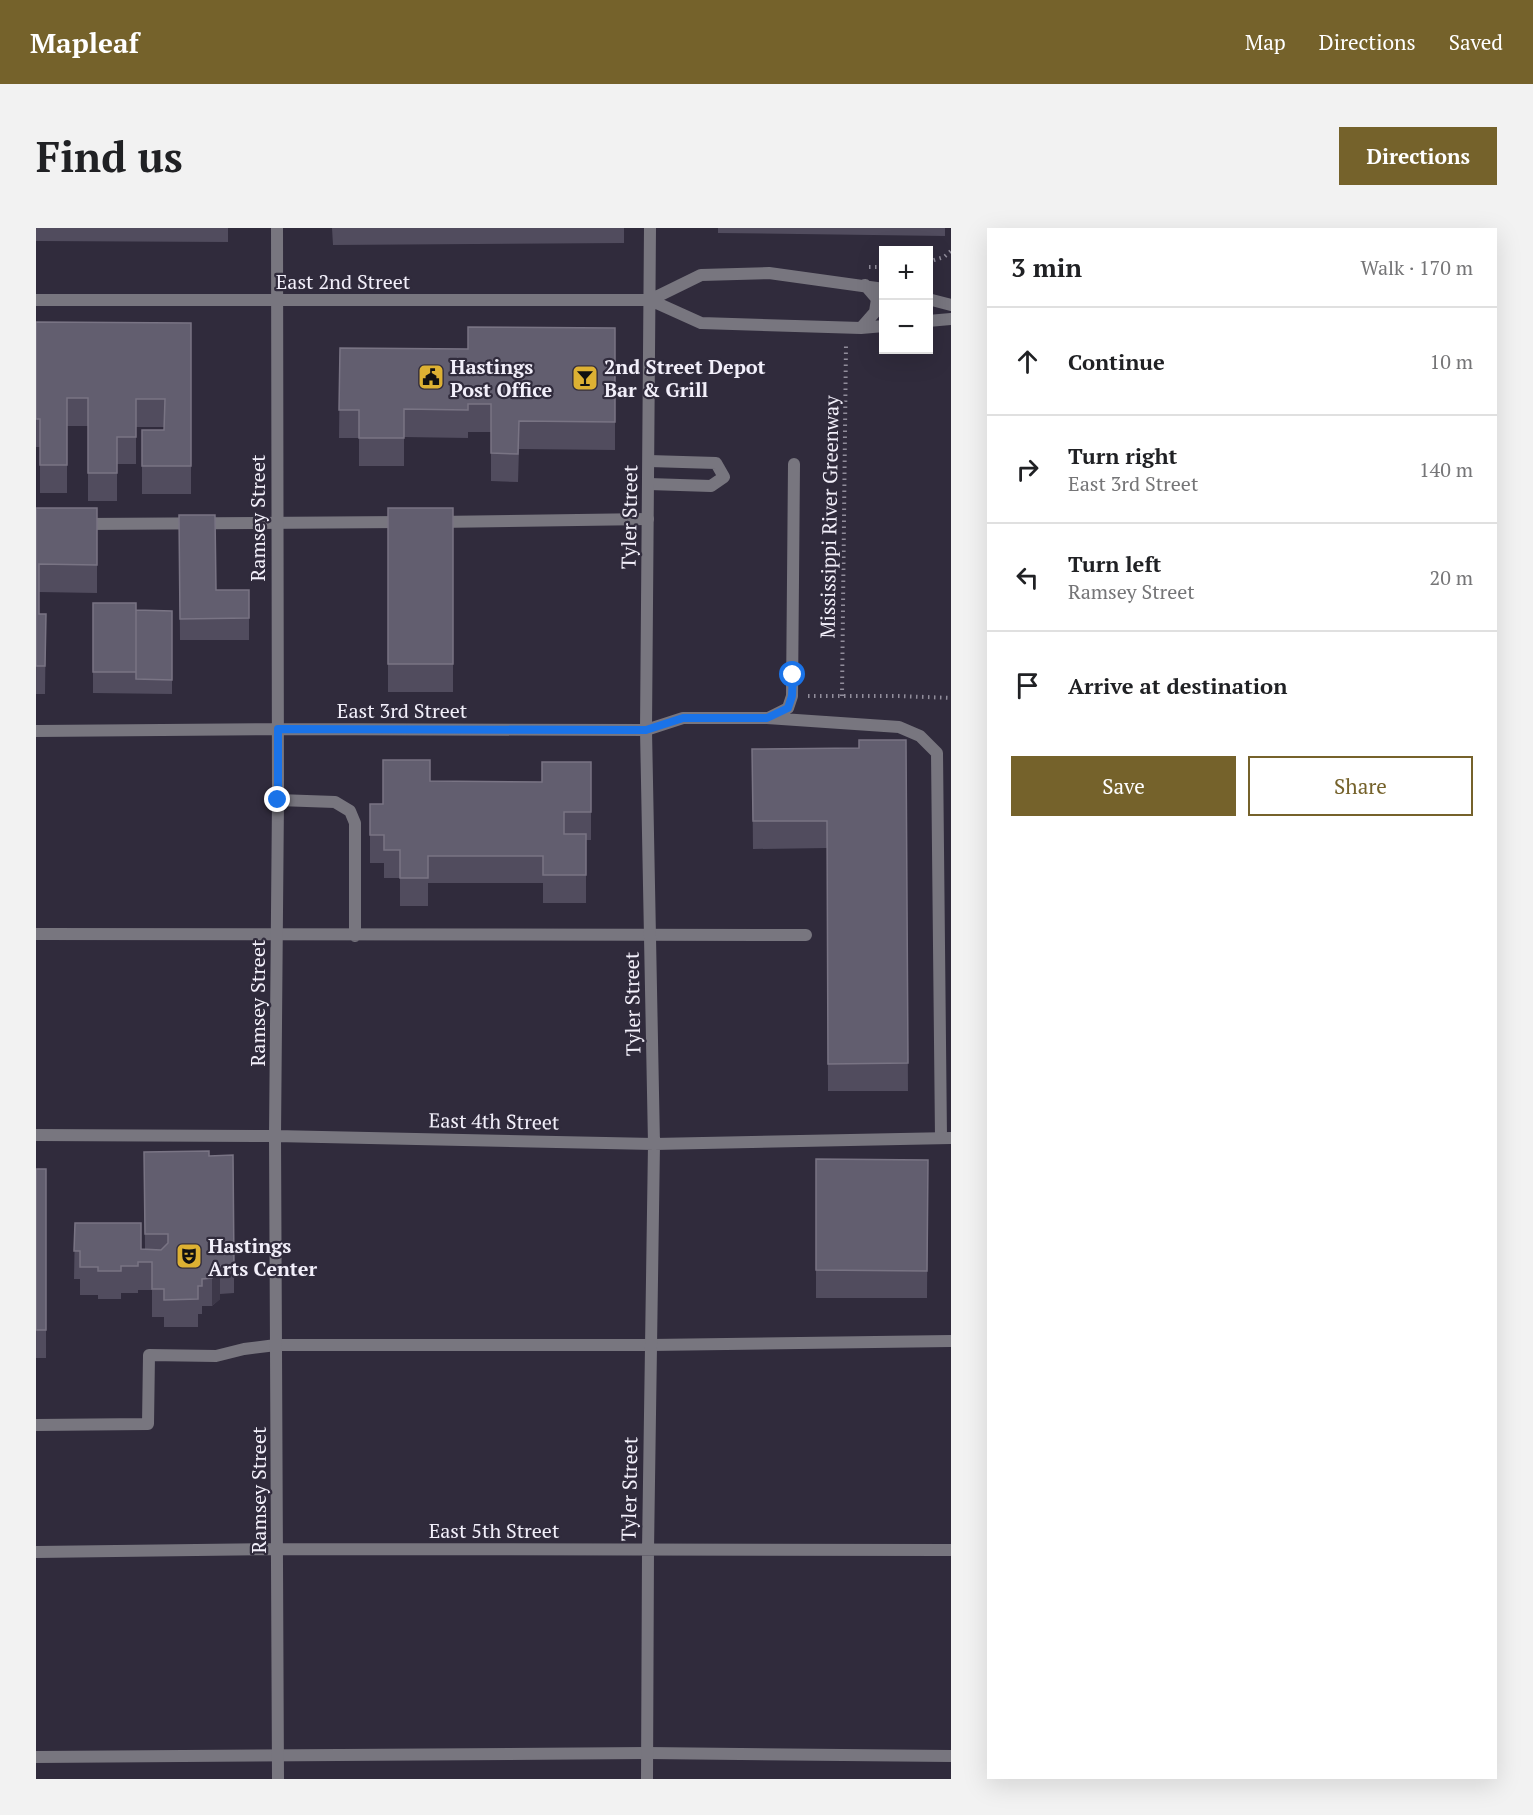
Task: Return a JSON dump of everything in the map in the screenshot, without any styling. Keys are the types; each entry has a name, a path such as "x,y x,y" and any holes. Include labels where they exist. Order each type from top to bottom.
{"street":[{"name":"Ramsey Street","path":"277,228 278,800 275,1136 278,1779"},
{"name":"Tyler Street","path":"647,1779 654,1143 646,730 650,228"},
{"name":"East 2nd Street","path":"650,300 701,275 769,273 879,288"},
{"path":"861,328 875,312 877,299 865,285"},
{"name":"East 2nd Street","path":"36,300 650,300 701,323 846,328 879,326"},
{"path":"932,300 951,305"},
{"path":"933,321 951,319"},
{"path":"649,461 716,463 724,477 711,486 649,484"},
{"path":"767,718 788,708 792,696 794,464"},
{"path":"70,524 648,519"},
{"name":"East 3rd Street","path":"36,731 646,730 683,718 767,718 899,727 920,736 937,753 946,1138"},
{"path":"278,800 335,802 350,811 355,822 355,936"},
{"path":"36,934 806,935"},
{"name":"East 4th Street","path":"36,1135 275,1136 654,1143 946,1138"},
{"path":"36,1425 148,1424 149,1356 216,1356 243,1348 276,1345 651,1345 951,1341"},
{"name":"East 5th Street","path":"36,1552 278,1549 951,1550"},
{"path":"36,1757 647,1753 951,1756"}],"path":[{"path":"933,260 944,257 951,251"},
{"path":"864,267 879,267"},
{"name":"Mississippi River Greenway","path":"842,696 846,328"},
{"path":"792,696 951,698"}],"building":[{"path":"36,322 191,323 191,466 142,466 142,430 164,430 165,399 136,399 136,437 117,437 117,473 88,473 88,398 67,398 67,465 40,465 40,419 36,419"},
{"path":"468,327 615,328 615,422 519,421 518,454 491,453 491,404 468,404 468,410 404,409 404,438 359,438 359,410 339,410 340,348 468,349"},
{"path":"36,508 97,508 97,565 39,564 39,614 46,614 45,666 36,666"},
{"path":"388,508 453,508 453,664 388,664"},
{"path":"179,515 215,515 216,590 249,590 249,618 180,619"},
{"path":"93,603 136,603 136,672 93,672"},
{"path":"136,610 172,611 172,680 136,679"},
{"path":"859,740 906,740 908,1063 828,1064 827,821 753,821 752,749 859,748"},
{"path":"383,760 430,760 430,781 542,782 542,762 591,762 591,812 564,812 564,834 586,834 586,875 543,875 543,856 428,856 428,878 400,878 400,850 384,850 384,835 370,835 370,804 383,804"},
{"name":"Hastings Arts Center","path":"209,1151 209,1156 233,1155 234,1266 220,1266 220,1271 212,1278 202,1279 202,1286 198,1286 198,1299 164,1300 164,1289 152,1289 152,1262 138,1262 138,1266 121,1266 121,1271 98,1271 98,1267 80,1267 80,1251 74,1251 75,1223 141,1223 141,1249 161,1250 168,1243 168,1234 145,1234 144,1152"},
{"path":"816,1159 928,1160 927,1271 816,1270"},
{"path":"36,1169 46,1169 46,1330 36,1330"}],"place":[{"name":"Hastings Post Office","path":"431,377"},
{"name":"2nd Street Depot Bar & Grill","path":"585,378"},
{"name":"Hastings Arts Center","path":"189,1256"}],"route":[{"path":"278,800 278,729 646,730 683,718 767,718 788,708 792,696 793,675"}]}
